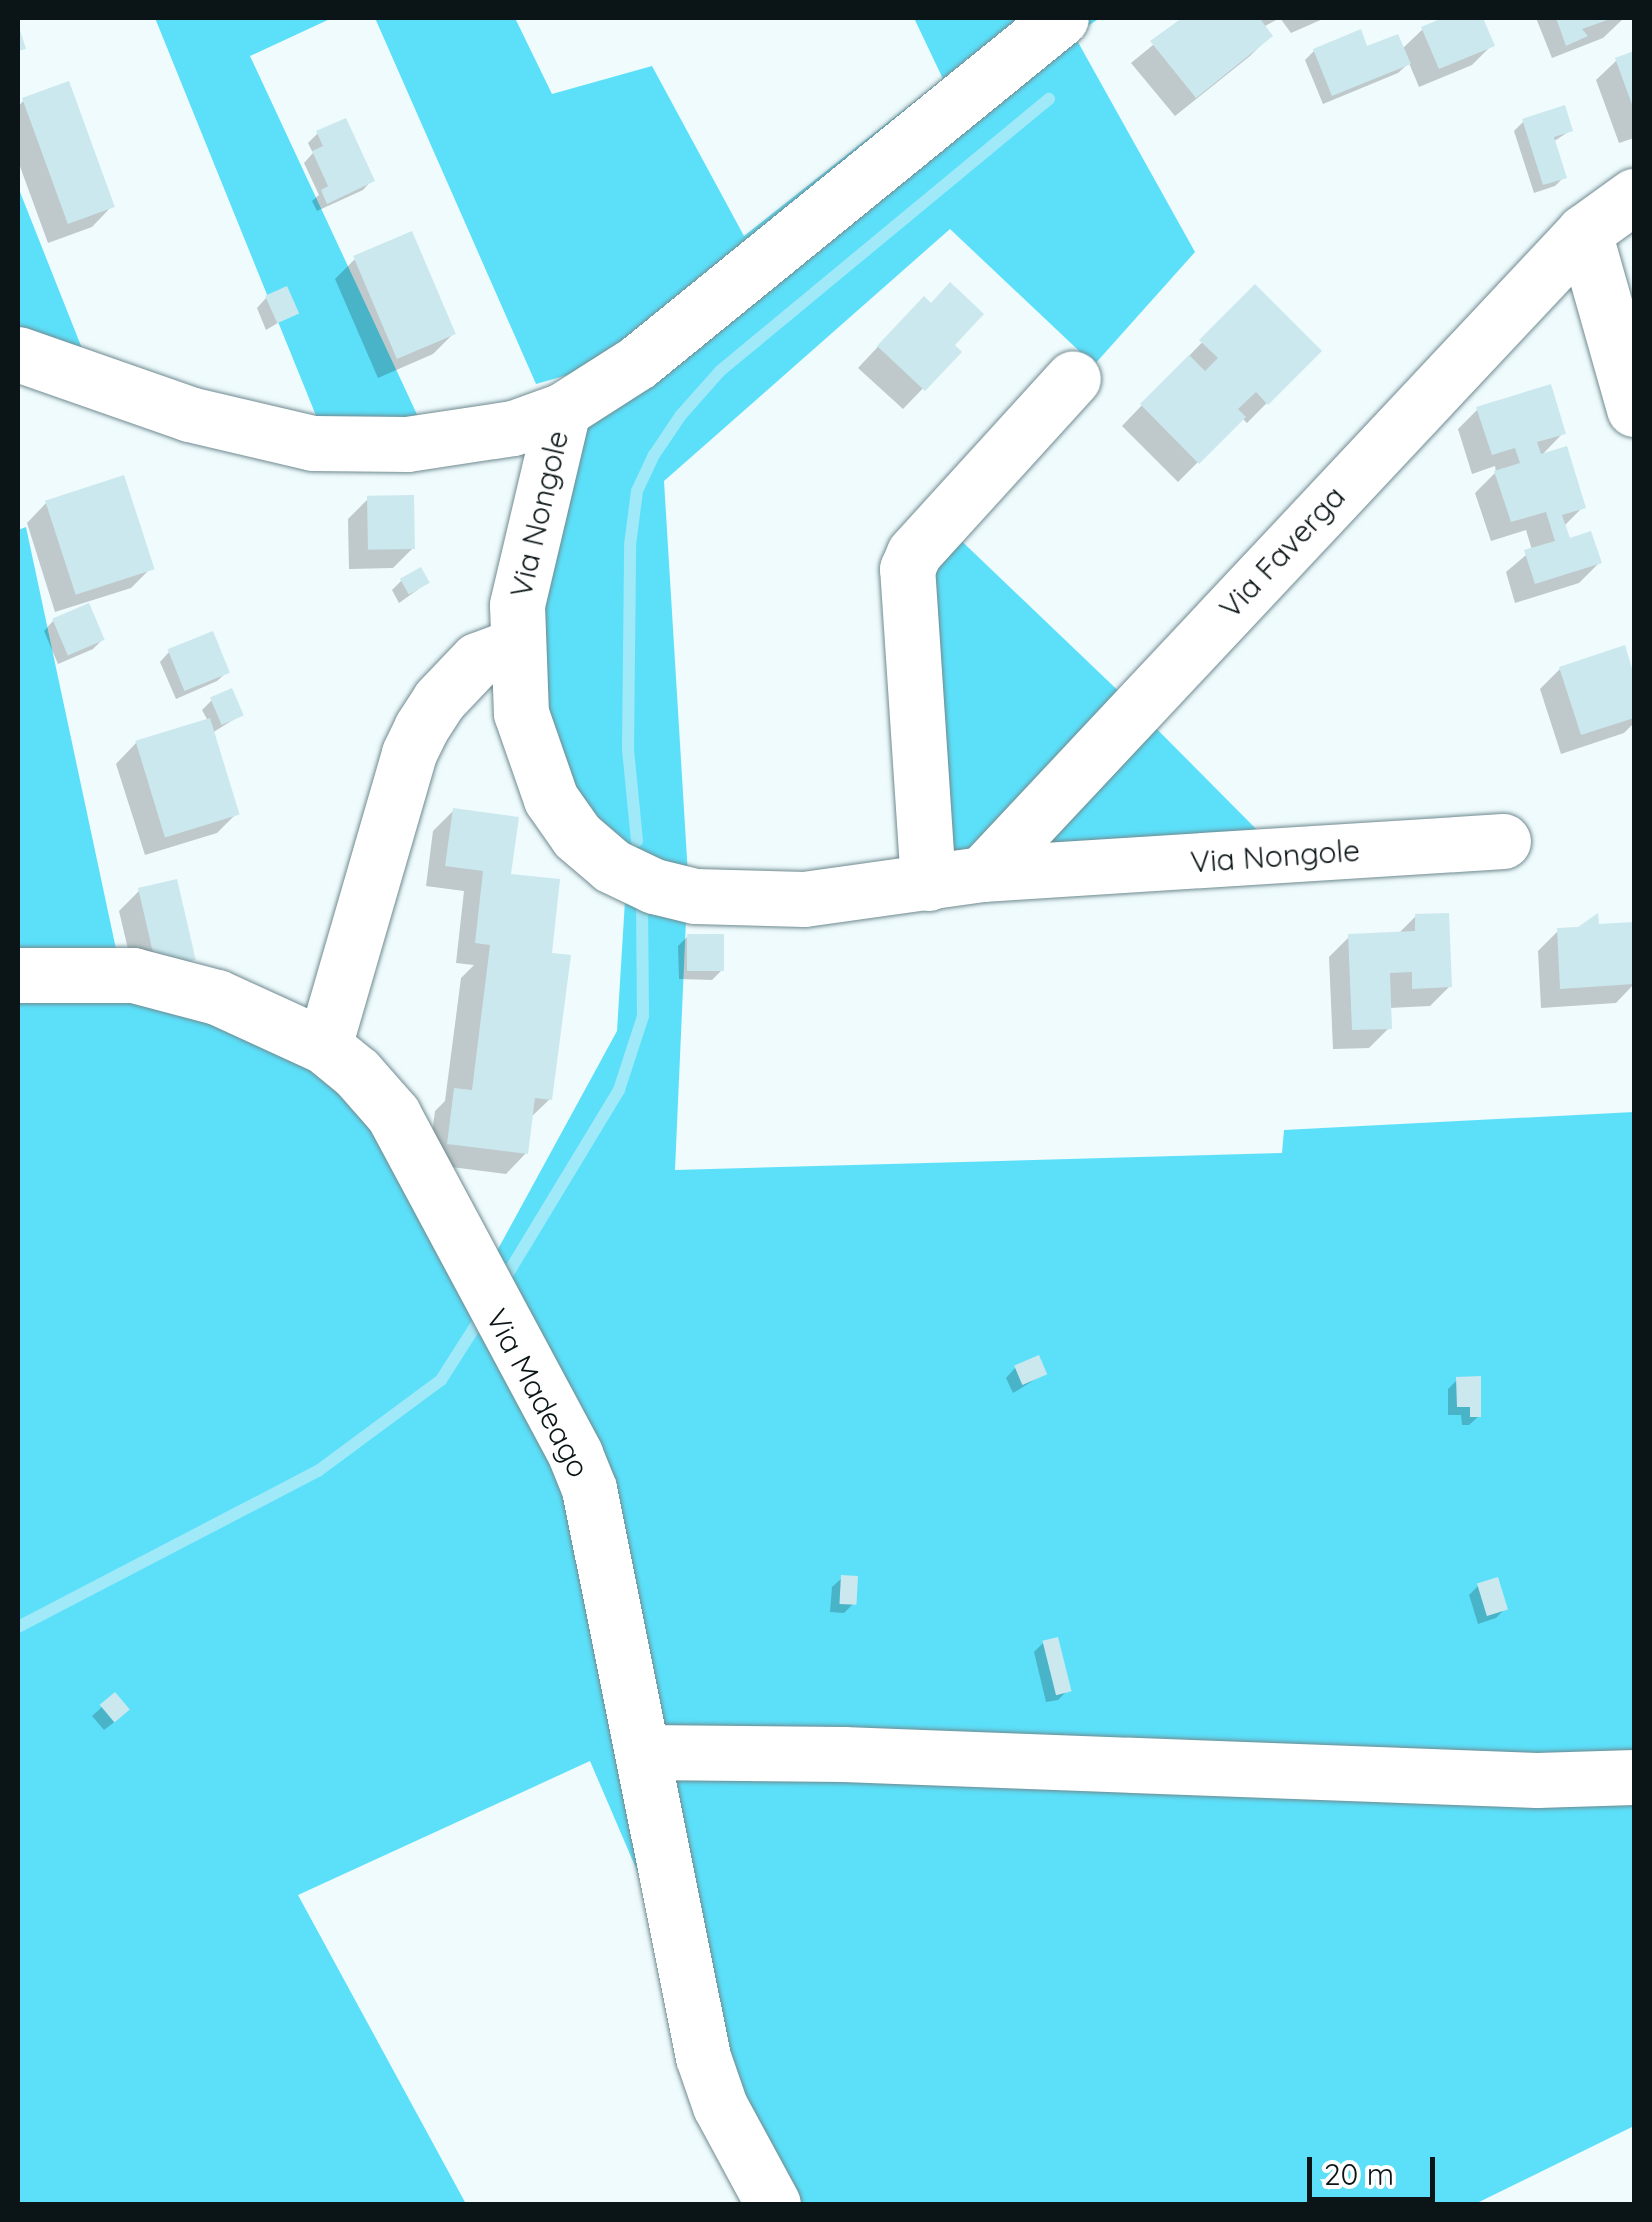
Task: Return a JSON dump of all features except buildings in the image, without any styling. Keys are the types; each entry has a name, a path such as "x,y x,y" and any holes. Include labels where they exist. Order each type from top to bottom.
{"street":[{"name":"Via Nongole","path":"18,354 189,414 313,443 408,444 466,438 563,410 638,362 1061,18"},
{"name":"Via Faverga","path":"982,874 1584,232 1634,196"},
{"path":"1584,232 1634,409"},
{"path":"928,883 907,569 914,553 1073,378"},
{"name":"Via Nongole","path":"563,410 516,604 521,713 551,799 578,836 612,866 654,886 739,900 804,899 982,874 1503,841"},
{"path":"324,1046 415,741 438,700 458,678 477,660 517,644"},
{"name":"Via Madeago","path":"18,976 133,975 173,982 324,1046 358,1073 393,1114 575,1454 588,1489 703,2058 720,2106 772,2204"},
{"path":"644,1752 843,1754 1536,1780 1634,1777"}],"shaded area":[{"path":"155,18 332,18 250,56 421,423 317,418"},
{"path":"375,18 515,18 552,94 652,66 744,236 943,79 914,18 1100,18 1074,35 1195,252 1094,365 950,229 664,481 688,875 675,1170 1282,1153 1284,1130 1634,1112 1634,2126 1475,2204 780,2204 590,1761 298,1895 466,2204 18,2204 18,530 26,527 119,963 360,1059 492,1260 617,1031 626,884 563,786 534,699 541,589 578,372 536,384"},
{"path":"18,187 87,361 18,341"},
{"path":"948,528 1269,842 925,869 920,555"}],"waterway":[{"path":"637,841 628,750 630,545 637,491 654,455 681,415 720,371 1049,99"},
{"path":"501,1285 619,1090 643,1016 642,896"},
{"path":"18,1627 318,1471 441,1380 483,1314"}]}
